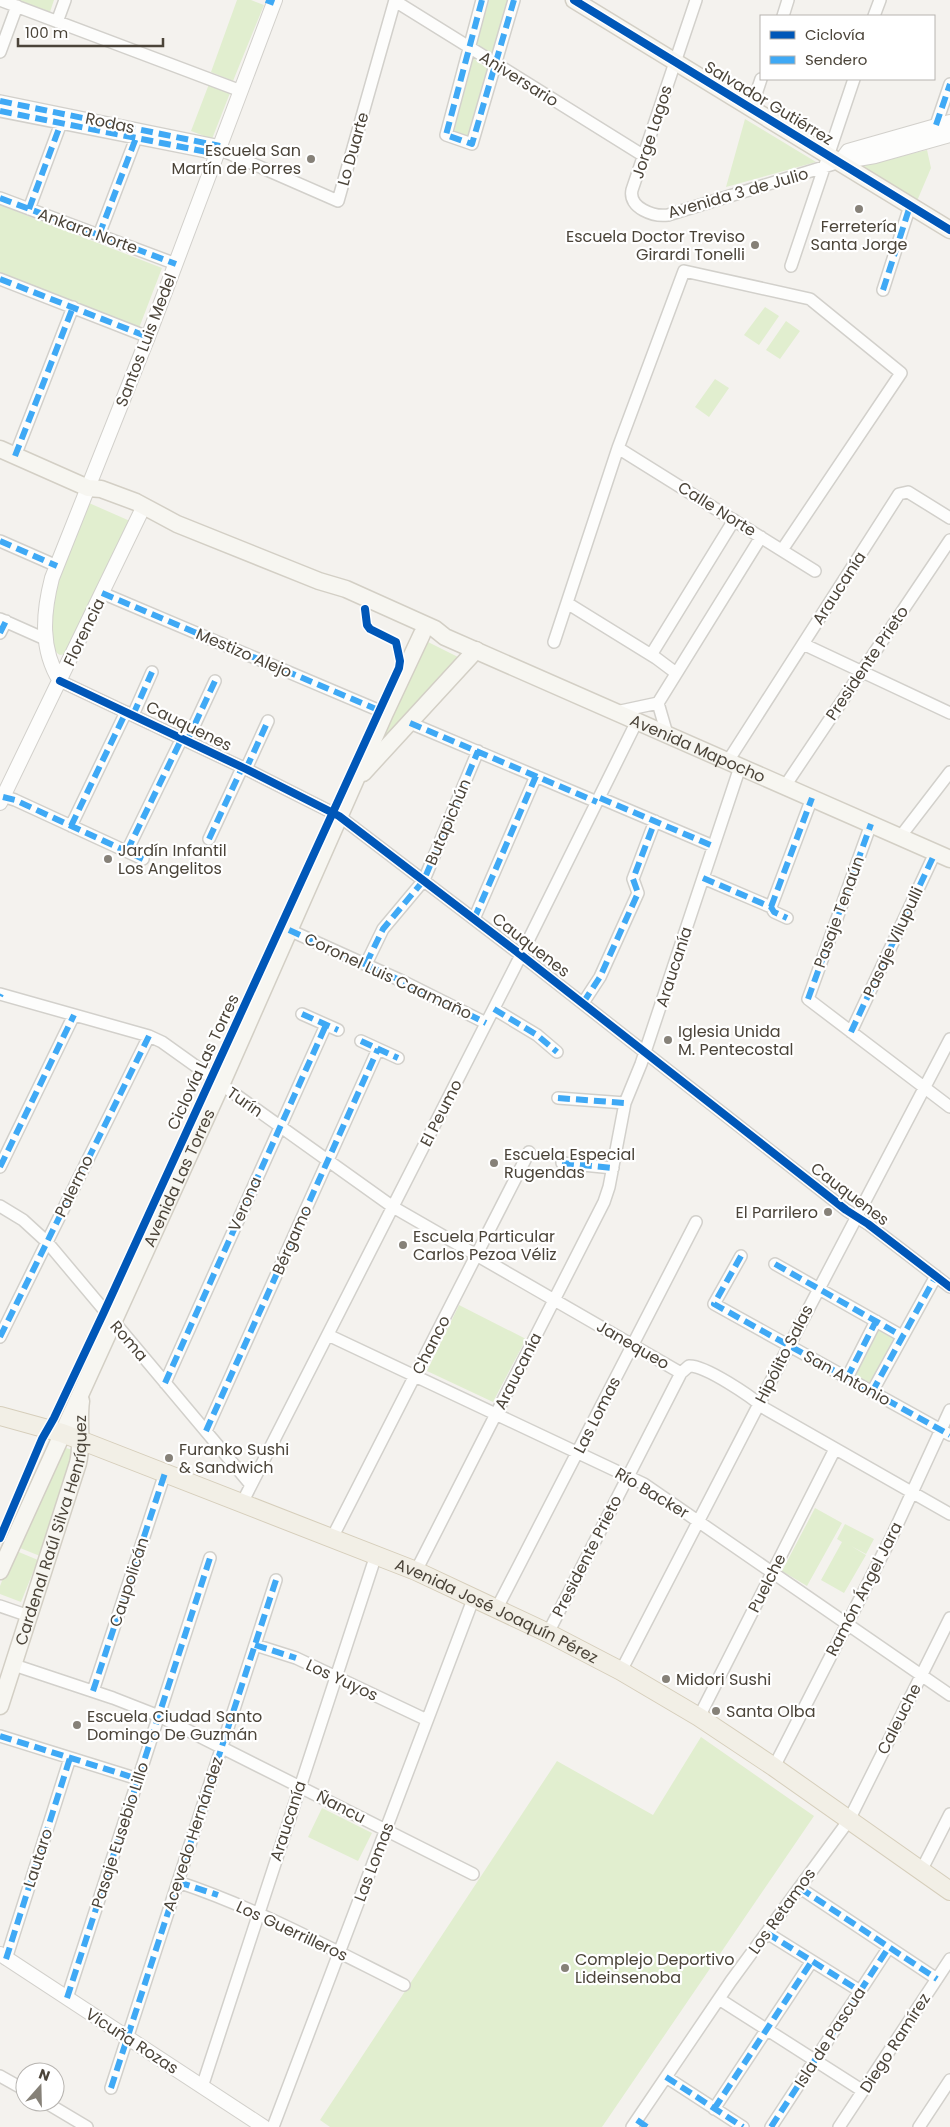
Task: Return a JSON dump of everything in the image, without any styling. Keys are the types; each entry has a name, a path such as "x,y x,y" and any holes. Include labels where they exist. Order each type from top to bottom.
{"main road":[{"name":"Salvador Gutiérrez","path":"574,0 675,61 831,162 950,230"},
{"name":"Avenida Mapocho","path":"7,452 88,488 101,489 138,508 177,524 319,581 346,589 430,626 445,637 943,856"},
{"name":"Avenida Mapocho","path":"319,581 337,596 422,634 433,638 445,637"},
{"name":"Avenida Las Torres","path":"0,1571 85,1380 221,1085 354,782 422,634"},
{"name":"Avenida Las Torres","path":"354,782 476,650"},
{"name":"Cardenal Raúl Silva Henríquez","path":"0,1706 78,1463 80,1451 79,1414 85,1380"},
{"name":"Avenida José Joaquín Pérez","path":"0,1416 62,1433 416,1571 548,1632 621,1671 699,1717 774,1767 950,1891"}],"street":[{"path":"0,0 240,91"},
{"path":"57,22 65,0"},
{"path":"482,0 446,135 472,144 514,0"},
{"name":"Jorge Lagos","path":"637,206 631,194 696,0"},
{"path":"783,15 788,0"},
{"path":"874,15 880,0"},
{"name":"Santos Luis Medel","path":"60,681 51,664 45,639 46,604 57,566 176,264 271,1"},
{"name":"Aniversario","path":"395,1 644,156"},
{"name":"Lo Duarte","path":"219,147 338,201 395,1"},
{"path":"0,52 17,6"},
{"path":"751,109 762,80"},
{"path":"791,266 831,162 854,80"},
{"path":"943,123 950,84"},
{"name":"Rodas","path":"0,101 219,147"},
{"name":"Rodas","path":"0,111 207,152 219,147"},
{"path":"29,209 61,123"},
{"name":"Avenida 3 de Julio","path":"831,162 848,151 943,123"},
{"name":"Avenida 3 de Julio","path":"637,206 657,215 668,215 831,162 876,156 950,135"},
{"path":"99,235 136,138"},
{"name":"Ankara Norte","path":"0,198 176,264"},
{"path":"883,290 910,206"},
{"path":"554,642 618,448 684,271 810,299 902,373 782,550"},
{"path":"0,281 148,337"},
{"path":"7,452 73,308"},
{"name":"Calle Norte","path":"618,448 816,571"},
{"name":"Araucanía","path":"416,1571 604,1202 613,1168 625,1103 645,1052 714,846 734,764 803,644 897,496 903,492 910,494 950,518"},
{"name":"Florencia","path":"1,798 102,593 138,508"},
{"path":"650,655 734,520"},
{"path":"616,712 658,702 761,537"},
{"path":"0,540 57,566"},
{"name":"Presidente Prieto","path":"785,786 950,540"},
{"name":"Mestizo Alejo","path":"102,593 385,713"},
{"path":"567,603 676,673"},
{"path":"0,633 3,620 45,639"},
{"path":"803,644 950,713"},
{"path":"71,826 152,672"},
{"name":"Cauquenes","path":"60,681 130,713 340,816 950,1287"},
{"path":"127,851 216,681"},
{"path":"658,702 667,734"},
{"path":"209,839 268,721"},
{"name":"El Peumo","path":"242,1503 494,1009 637,721"},
{"path":"410,722 536,776 655,821 714,846"},
{"name":"Butapichún","path":"366,964 383,929 424,880 478,751"},
{"path":"900,837 950,772"},
{"path":"474,919 536,776"},
{"path":"1,798 15,800 143,859"},
{"path":"771,907 812,798"},
{"path":"583,1003 600,977 638,893 633,879 655,821"},
{"name":"Pasaje Tenaún","path":"851,1032 808,999 870,824"},
{"name":"Pasaje Vilupulli","path":"851,1032 943,856"},
{"path":"703,878 771,907 774,912 787,918"},
{"name":"Coronel Luis Caamaño","path":"289,930 437,997 486,1023"},
{"name":"Turín","path":"0,995 148,1036 168,1046 393,1207"},
{"name":"Coronel Luis Caamaño","path":"494,1009 537,1035 557,1052"},
{"path":"302,1014 338,1030"},
{"path":"0,1167 74,1015"},
{"name":"Verona","path":"165,1383 326,1025"},
{"path":"851,1032 950,1108"},
{"name":"Palermo","path":"0,1337 148,1036"},
{"name":"Hipólito Salas","path":"621,1671 818,1288 950,1039"},
{"path":"361,1041 398,1058"},
{"name":"Bérgamo","path":"206,1431 378,1049"},
{"path":"558,1098 625,1103"},
{"name":"Chanco","path":"332,1538 529,1152"},
{"path":"562,1163 613,1168"},
{"name":"Roma","path":"0,1206 23,1220 47,1242 251,1484"},
{"name":"Janequeo","path":"393,1207 681,1373 686,1368 696,1366 751,1396 759,1403 835,1449 950,1514"},
{"name":"Las Lomas","path":"498,1608 696,1222"},
{"name":"San Antonio","path":"741,1256 714,1304 945,1433"},
{"path":"775,1264 902,1336"},
{"path":"872,1392 936,1276"},
{"path":"847,1378 876,1321"},
{"name":"Río Backer","path":"328,1335 629,1476 658,1493 950,1695"},
{"name":"Presidente Prieto","path":"548,1632 681,1373"},
{"name":"Ramón Ángel Jara","path":"774,1767 912,1492 945,1433 950,1410"},
{"name":"Puelche","path":"699,1717 835,1449"},
{"name":"Caupolicán","path":"93,1691 165,1473"},
{"name":"Araucanía","path":"202,2087 376,1556"},
{"name":"Pasaje Eusebio Lillo","path":"67,1998 210,1558"},
{"name":"Acevedo Hernández","path":"111,2088 276,1580"},
{"name":"Las Lomas","path":"273,2127 474,1597"},
{"path":"0,1606 29,1616"},
{"name":"Caleuche","path":"849,1820 950,1618"},
{"name":"Los Yuyos","path":"255,1645 296,1658 427,1720"},
{"name":"Ñancu","path":"14,1665 93,1691 159,1716 473,1874"},
{"path":"0,1736 138,1779"},
{"name":"Lautaro","path":"3,1956 70,1758"},
{"path":"921,1871 950,1814"},
{"name":"Los Retamos","path":"634,2124 719,1999 849,1820"},
{"name":"Los Guerrilleros","path":"178,1882 218,1895 404,1984"},
{"path":"800,1888 937,1979"},
{"path":"767,1933 860,1991"},
{"name":"Isla de Pascua","path":"771,2127 889,1947"},
{"name":"Vicuña Rozas","path":"3,1956 264,2127"},
{"name":"Diego Ramírez","path":"839,2127 950,1959"},
{"path":"714,2109 812,1961"},
{"path":"719,1999 863,2091"},
{"path":"0,2076 15,2084"},
{"path":"666,2077 743,2127"},
{"path":"923,2126 950,2080"},
{"path":"62,2112 87,2127"},
{"path":"634,2124 648,2127"}],"green space":[{"path":"18,0 54,0 50,12"},
{"path":"237,0 251,0 264,5 233,81 211,72"},
{"path":"485,0 512,0 496,60 472,46"},
{"path":"472,57 490,71 470,137 451,131"},
{"path":"209,84 230,93 212,139 191,131"},
{"path":"745,119 816,162 726,187"},
{"path":"927,150 931,168 917,201 858,166"},
{"path":"0,205 162,268 139,328 0,275"},
{"path":"765,307 779,316 759,345 744,335"},
{"path":"786,321 800,331 780,359 766,350"},
{"path":"715,379 729,388 709,417 695,407"},
{"path":"89,503 130,521 66,654 60,655 55,650 53,639 53,604 68,552"},
{"path":"426,641 458,657 373,756"},
{"path":"459,1305 526,1339 493,1402 427,1371"},
{"path":"879,1328 896,1337 871,1384 853,1375"},
{"path":"66,1448 73,1450 72,1461 40,1556 15,1546 59,1450"},
{"path":"815,1508 842,1523 807,1586 782,1571"},
{"path":"845,1524 874,1539 866,1554 851,1546 866,1555 844,1593 821,1580 842,1542 837,1539"},
{"path":"14,1550 38,1560 21,1602 0,1594 0,1586"},
{"name":"Complejo Deportivo Lideinsenoba","path":"701,1737 814,1816 602,2127 330,2127 320,2120 557,1761 653,1815"},
{"path":"322,1808 372,1833 358,1861 308,1837"}],"marked path":[{"path":"266,0 274,3"},
{"path":"482,0 446,135 472,144 514,0"},
{"path":"936,125 950,84"},
{"path":"0,101 220,146"},
{"path":"0,111 207,152 219,149"},
{"path":"29,209 61,123"},
{"path":"99,235 136,138"},
{"path":"0,198 176,264"},
{"path":"883,290 910,206"},
{"path":"0,279 148,337"},
{"path":"15,456 73,307"},
{"path":"0,541 57,566"},
{"path":"102,593 383,712"},
{"path":"0,633 6,621"},
{"path":"133,715 152,672"},
{"path":"187,741 215,681"},
{"path":"71,826 126,712"},
{"path":"246,769 268,721"},
{"path":"410,723 597,802"},
{"path":"127,851 182,738"},
{"path":"366,964 383,929 424,880 478,751"},
{"path":"209,839 242,768"},
{"path":"474,919 536,776"},
{"path":"3,797 15,800 143,859"},
{"path":"600,798 713,846"},
{"path":"771,907 812,798"},
{"path":"583,1003 600,977 638,893 633,879 655,821"},
{"path":"808,999 871,824"},
{"path":"851,1032 935,853"},
{"path":"703,878 771,907 774,912 787,918"},
{"path":"289,930 402,981 486,1023"},
{"path":"494,1009 537,1035 557,1052"},
{"path":"302,1014 338,1030"},
{"path":"0,1167 74,1015"},
{"path":"165,1383 326,1025"},
{"path":"0,1337 149,1036"},
{"path":"361,1041 398,1058"},
{"path":"206,1431 378,1049"},
{"path":"558,1098 625,1103"},
{"path":"562,1163 613,1168"},
{"path":"741,1256 714,1304 950,1435"},
{"path":"775,1264 902,1336"},
{"path":"872,1392 936,1276"},
{"path":"847,1378 876,1321"},
{"path":"93,1691 165,1473"},
{"path":"67,1998 210,1558"},
{"path":"111,2088 276,1580"},
{"path":"255,1645 296,1658"},
{"path":"0,1736 138,1779"},
{"path":"6,1959 70,1758"},
{"path":"178,1882 218,1895"},
{"path":"800,1888 937,1979"},
{"path":"767,1933 860,1991"},
{"path":"771,2127 889,1947"},
{"path":"714,2109 812,1961"},
{"path":"666,2077 743,2127"},
{"path":"637,2120 647,2127"}],"cycle path":[{"path":"574,0 950,230"},
{"name":"Ciclovía Las Torres","path":"0,1538 42,1439 54,1418 104,1312 399,668 400,661 396,642 370,629 367,625 365,609"},
{"path":"60,681 246,769 339,816 521,955 846,1210 868,1224 950,1287"}],"place":[{"name":"Escuela San Martín de Porres","path":"311,159"},
{"name":"Ferretería Santa Jorge","path":"859,209"},
{"name":"Escuela Doctor Treviso Girardi Tonelli","path":"755,245"},
{"name":"Jardín Infantil Los Angelitos","path":"108,859"},
{"name":"Iglesia Unida M. Pentecostal","path":"668,1040"},
{"name":"Escuela Especial Rugendas","path":"494,1163"},
{"name":"El Parrilero","path":"828,1212"},
{"name":"Escuela Particular Carlos Pezoa Véliz","path":"403,1245"},
{"name":"Furanko Sushi & Sandwich","path":"169,1458"},
{"name":"Midori Sushi","path":"666,1679"},
{"name":"Santa Olba","path":"716,1711"},
{"name":"Escuela Ciudad Santo Domingo De Guzmán","path":"77,1725"},
{"name":"Complejo Deportivo Lideinsenoba","path":"565,1968"}]}
